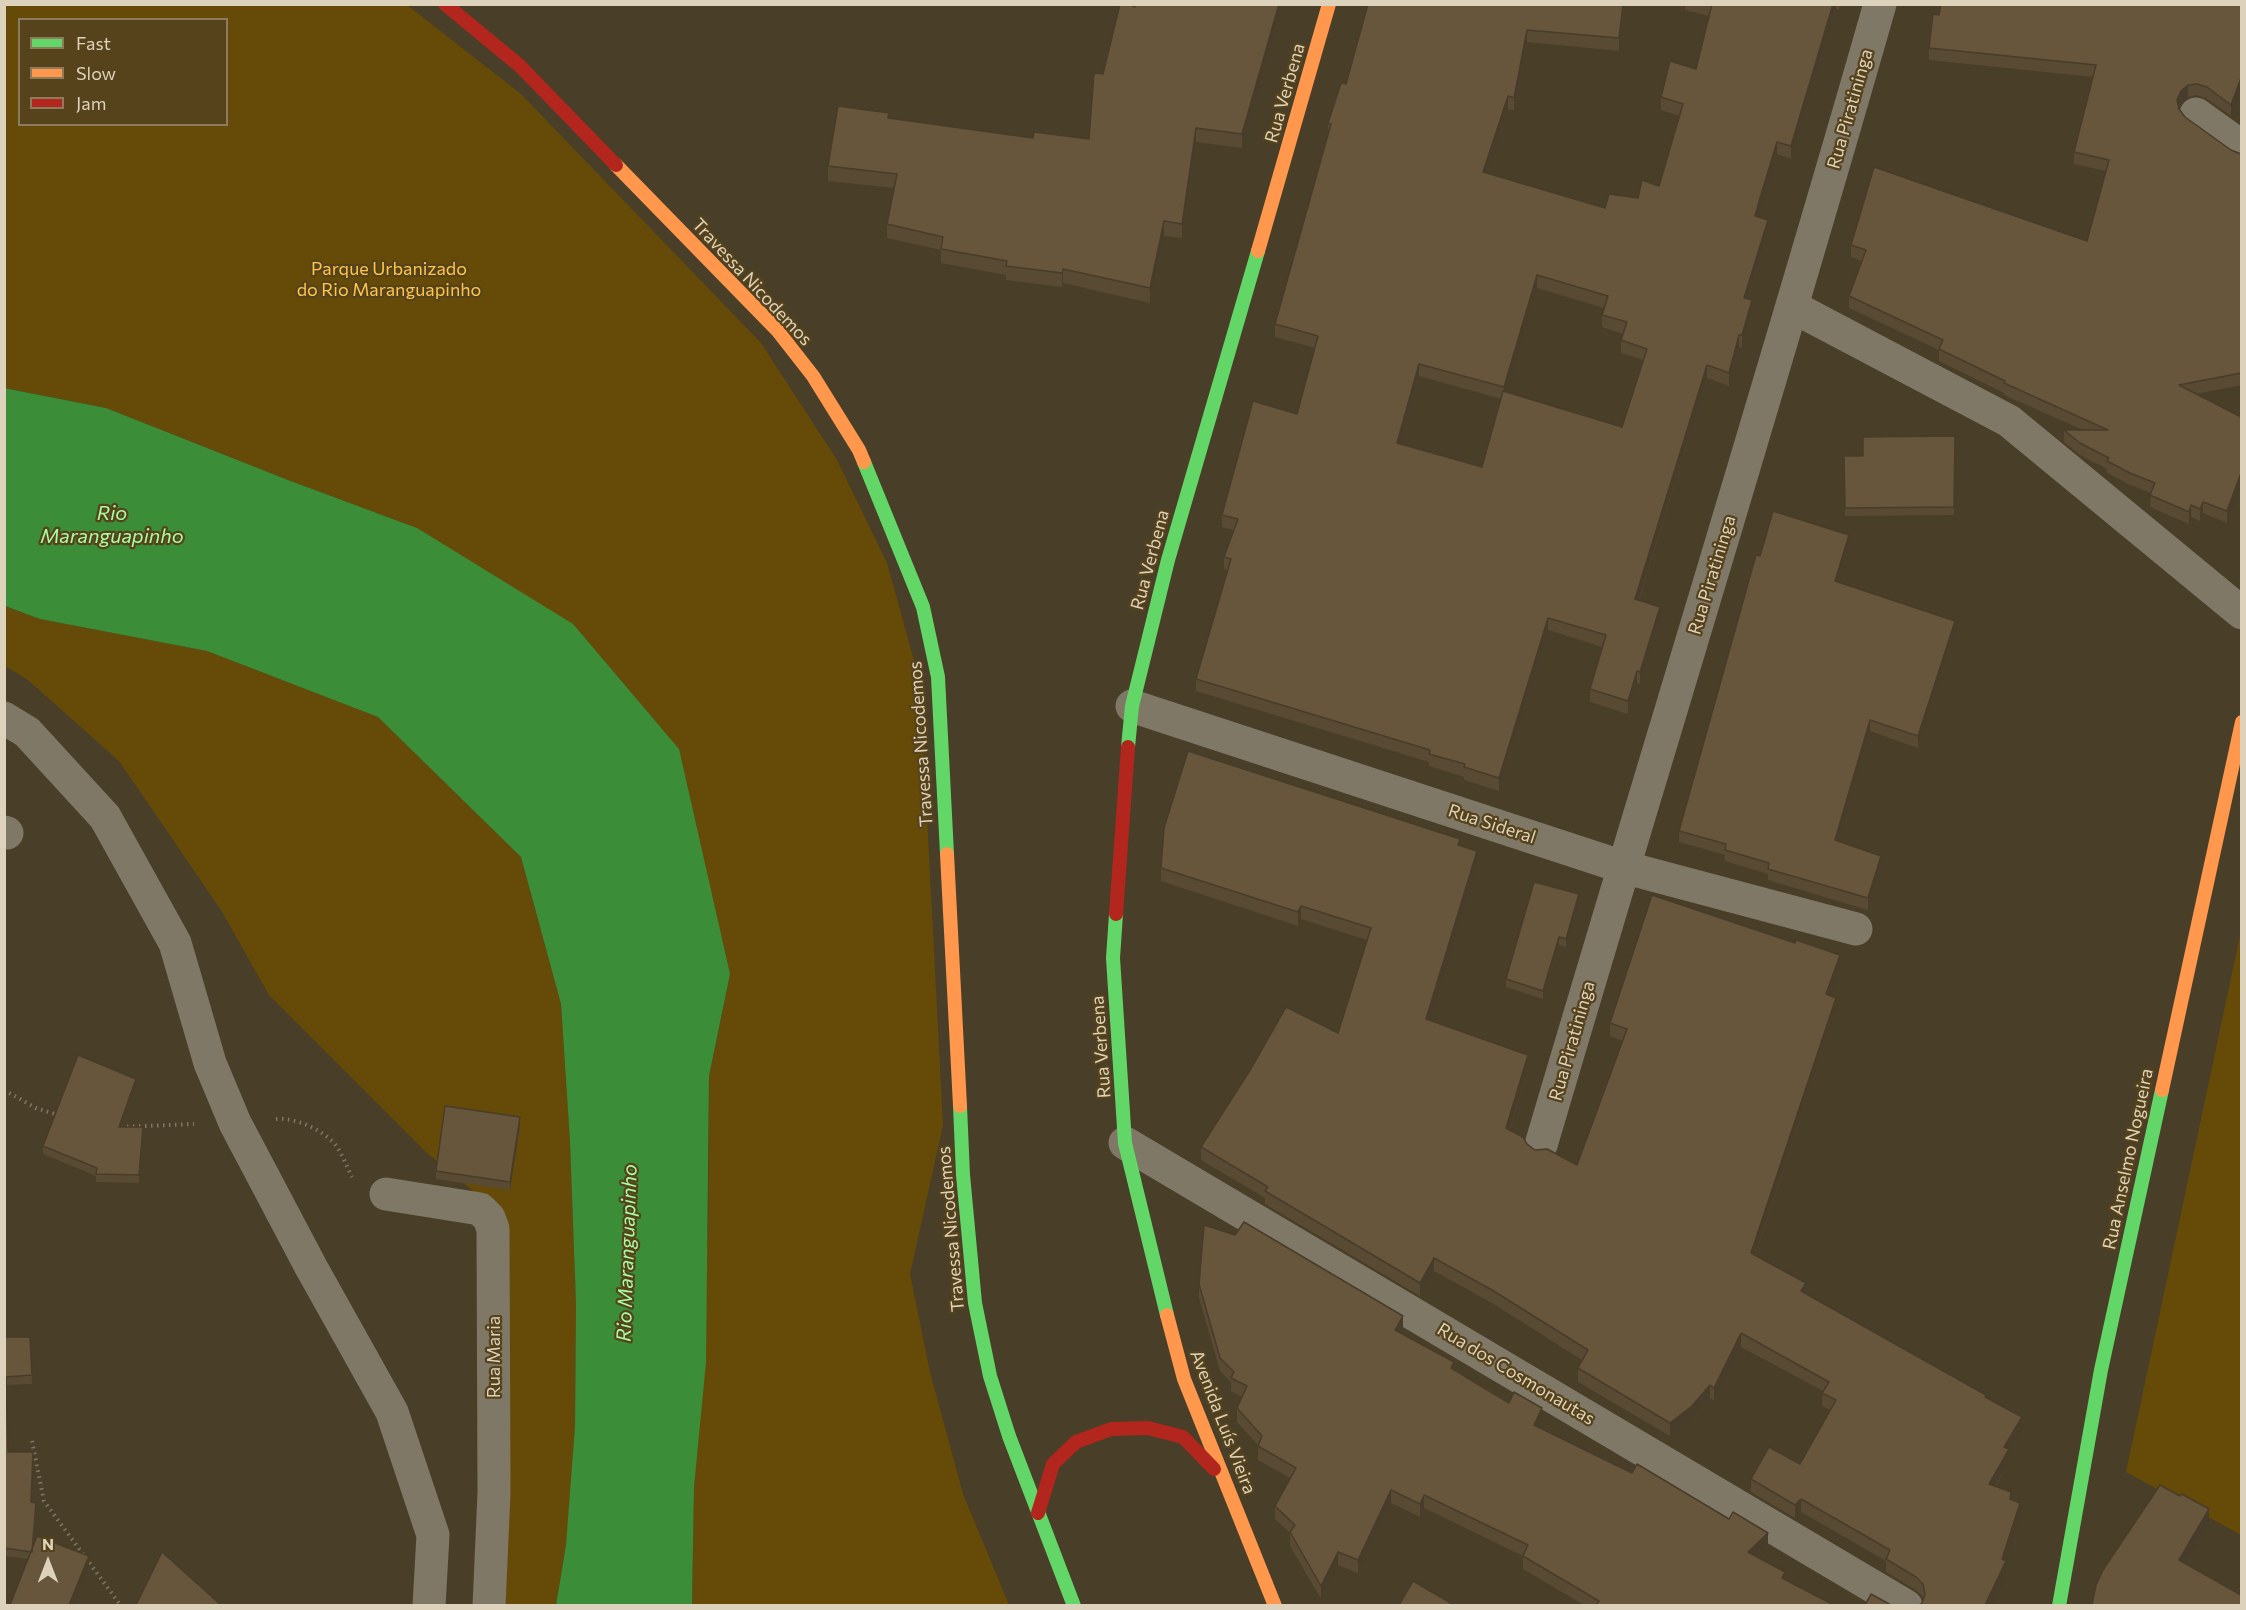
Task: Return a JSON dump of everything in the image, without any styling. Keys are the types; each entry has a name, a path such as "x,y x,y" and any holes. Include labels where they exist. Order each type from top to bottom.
{"main road":[{"name":"Travessa Nicodemos","path":"445,4 520,66 777,330 813,376 859,450 907,564 923,607 938,677 963,1175 975,1303 990,1376 1038,1513 1074,1605"},
{"name":"Rua Verbena","path":"1125,1143 1113,958 1120,837 1132,706 1168,560 1329,4"},
{"name":"Rua Anselmo Nogueira","path":"2058,1605 2101,1370 2241,722"},
{"name":"Avenida Luís Vieira","path":"1125,1143 1152,1261 1184,1379 1275,1605"},
{"path":"1038,1513 1053,1464 1076,1442 1111,1428 1148,1428 1183,1437 1224,1479"}],"street":[{"name":"Rua Piratininga","path":"1541,1145 1793,307 1880,4"},
{"path":"2196,114 2241,147"},
{"path":"1793,307 2009,421 2241,613"},
{"name":"Rua Sideral","path":"1132,706 1623,867 1856,929"},
{"path":"4,718 27,732 105,817 175,943 210,1063 235,1123 311,1267 392,1412 433,1535 429,1605"},
{"name":"Rua dos Cosmonautas","path":"1125,1143 1906,1605"},
{"name":"Rua Maria","path":"386,1194 480,1209 489,1218 494,1229 494,1493 489,1605"}],"path":[{"path":"32,1441 44,1501 121,1605"}],"green space":[{"name":"Parque Urbanizado do Rio Maranguapinho","path":"4,5 407,5 521,94 761,343 837,460 887,563 920,682 943,1125 910,1274 930,1372 963,1494 1009,1605 692,1605 694,1487 708,1228 709,1076 730,974 417,528 106,408 5,388"},
{"path":"4,606 40,619 207,651 378,717 521,857 561,1004 570,1142 576,1304 575,1426 567,1538 556,1605 504,1605 478,1195 426,1152 269,995 221,910 119,761 28,680 5,666"},
{"path":"2241,931 2241,1535 2126,1472"}],"water":[{"name":"Rio Maranguapinho","path":"4,388 106,408 417,528 573,624 679,749 730,974 709,1076 706,1362 694,1487 692,1605 556,1605 566,1545 575,1426 576,1304 570,1142 561,1004 521,857 378,717 207,651 40,619 5,606"}],"building":[{"path":"1120,4 1135,7 1136,4 1279,4 1242,134 1196,128 1182,224 1164,221 1150,288 1063,269 1062,273 1006,266 1007,261 941,249 943,237 887,224 897,174 828,166 838,106 889,113 888,118 1033,138 1034,132 1089,139 1094,73 1103,74"},
{"path":"1368,4 1623,4 1619,38 1527,30 1514,98 1508,96 1483,172 1605,208 1609,194 1638,198 1642,180 1659,186 1683,104 1661,97 1670,61 1696,69 1712,4 1833,4 1791,146 1777,142 1755,216 1768,220 1744,298 1752,300 1742,335 1739,335 1729,373 1707,365 1635,599 1660,607 1640,672 1637,671 1628,701 1590,689 1606,635 1548,618 1499,778 1464,767 1465,764 1429,754 1430,750 1196,679 1231,559 1224,557 1238,519 1222,515 1253,401 1297,414 1318,336 1275,324 1331,124 1328,123 1341,83 1346,84","holes":["1537,275 1608,296 1602,315 1627,322 1621,340 1647,349 1622,427 1503,391 1482,467 1397,443 1419,364 1504,387"]},
{"path":"1941,4 2241,4 2241,78 2231,105 2207,87 2197,84 2188,85 2181,91 2177,100 2179,109 2185,117 2231,150 2241,154 2241,373 2179,385 2241,417 2241,473 2227,511 2203,502 2200,509 2191,505 2189,512 2150,495 2155,483 2107,461 2109,458 2080,443 2064,430 2108,430 2004,383 2005,381 1939,349 1943,340 1849,296 1866,250 1851,245 1874,167 2087,241 2109,160 2074,152 2096,65 1929,48 1933,14 1939,15"},
{"path":"1955,436 1954,507 1845,508 1844,456 1863,456 1863,437"},
{"path":"1773,511 1849,535 1835,581 1955,621 1918,736 1870,720 1835,840 1881,856 1868,898 1768,869 1769,863 1725,850 1726,844 1679,831 1756,555 1760,556"},
{"path":"1188,751 1460,839 1458,845 1477,851 1426,1019 1528,1055 1506,1128 1523,1137 1527,1144 1535,1150 1547,1149 1577,1165 1627,1029 1610,1023 1652,895 1795,943 1796,940 1840,955 1826,994 1836,998 1751,1253 1806,1283 1801,1291 2022,1417 2004,1447 2009,1449 1989,1484 2011,1492 2010,1499 2020,1503 2002,1559 2006,1561 1985,1605 1919,1605 1925,1594 1923,1584 1916,1577 1886,1559 1890,1550 1801,1499 1795,1505 1751,1479 1769,1447 1800,1464 1836,1400 1822,1393 1829,1382 1741,1333 1714,1388 1710,1385 1692,1406 1670,1423 1578,1368 1588,1350 1492,1290 1434,1258 1420,1283 1265,1191 1268,1187 1201,1147 1252,1067 1286,1007 1338,1033 1371,928 1301,906 1298,912 1161,868 1164,828"},
{"path":"1534,882 1579,894 1566,939 1559,937 1543,991 1506,979"},
{"path":"78,1055 136,1079 119,1127 143,1127 139,1175 96,1174 97,1168 43,1146"},
{"path":"445,1106 520,1117 510,1182 436,1171"},
{"path":"1244,1222 1403,1316 1395,1330 1454,1362 1451,1368 1509,1403 1514,1392 1542,1408 1534,1425 1632,1473 1637,1464 1729,1519 1733,1512 1768,1533 1748,1552 1785,1572 1782,1578 1834,1605 1596,1605 1599,1601 1523,1556 1528,1545 1424,1495 1420,1504 1391,1490 1358,1560 1338,1552 1321,1586 1290,1532 1295,1525 1275,1506 1296,1468 1258,1446 1262,1436 1237,1408 1247,1386 1231,1378 1234,1372 1220,1358 1199,1284 1204,1225 1235,1235"},
{"path":"4,1337 30,1337 32,1375 6,1377 8,1452 33,1452 31,1502 36,1503 32,1552 4,1548"},
{"path":"2160,1485 2209,1509 2179,1560 2241,1595 2241,1605 2092,1605 2096,1585 2103,1570"},
{"path":"37,1536 89,1556 69,1605 10,1605"},
{"path":"162,1552 221,1605 136,1605"},
{"path":"1413,1581 1454,1605 1399,1605"},
{"path":"1871,1594 1891,1605 1865,1605"}],"traffic: fast":[{"path":"1128,747 1132,706 1168,560 1258,251"},
{"path":"864,462 923,607 938,677 947,854"},
{"path":"1116,914 1113,958 1125,1143 1167,1315"},
{"path":"2059,1606 2101,1370 2162,1090"},
{"path":"960,1106 963,1175 975,1303 990,1376 1009,1436 1074,1606"}],"traffic: slow":[{"path":"1258,251 1329,4"},
{"path":"616,165 777,330 813,376 859,450 864,462"},
{"path":"2162,1090 2242,722"},
{"path":"947,854 960,1106"},
{"path":"1167,1315 1184,1379 1275,1606"}],"traffic: jam":[{"path":"445,4 520,66 616,165"},
{"path":"1116,914 1128,747"},
{"path":"1038,1513 1053,1464 1076,1442 1111,1429 1148,1428 1183,1437 1214,1469"}]}
